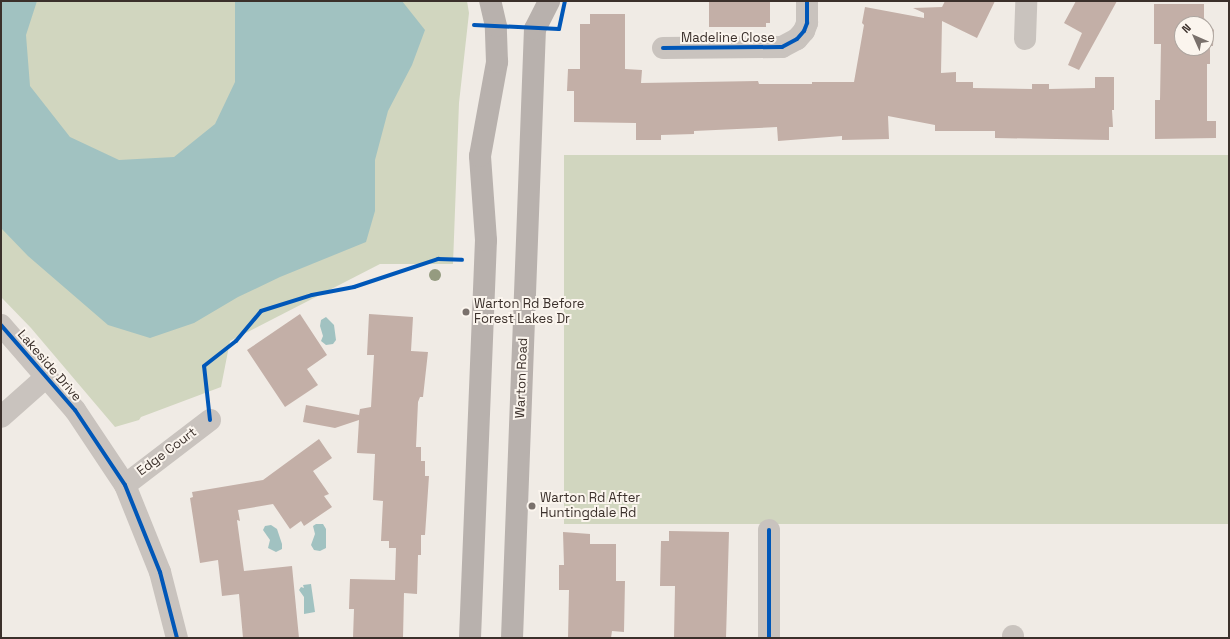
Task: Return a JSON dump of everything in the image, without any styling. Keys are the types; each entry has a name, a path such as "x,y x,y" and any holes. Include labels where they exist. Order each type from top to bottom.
{"main road":[{"path":"470,638 486,240 480,156 497,62 496,26 490,1"},
{"name":"Warton Road","path":"512,638 535,29 549,1"}],"street":[{"name":"Madeline Close","path":"663,48 782,47 797,39 804,31 807,23 807,1"},
{"path":"1025,39 1026,1"},
{"name":"Lakeside Drive","path":"1,325 75,410 125,485 160,572 177,638"},
{"path":"1,417 46,377"},
{"name":"Edge Court","path":"125,485 210,420"},
{"path":"769,530 769,638"}],"green space":[{"path":"1,1 467,1 469,13 459,103 453,264 380,264 230,341 221,387 141,417 139,420 115,427 31,328 1,297"},
{"path":"564,155 1229,155 1229,524 564,524"}],"water":[{"path":"1,1 37,1 26,35 30,86 70,137 119,160 174,157 215,124 235,82 235,1 402,1 425,30 412,65 388,111 375,160 375,211 366,242 280,277 238,297 194,323 150,338 108,325 28,256 1,228"},
{"path":"326,317 334,325 336,340 333,344 326,345 321,341 323,336 320,326 321,320"},
{"path":"316,524 323,524 326,529 326,548 320,551 314,550 311,545 315,534 313,526"},
{"path":"271,525 277,529 282,544 282,549 276,552 268,548 270,540 263,530 265,526"},
{"path":"311,584 315,612 304,614 304,597 299,590 301,587 304,588 303,585"}],"building":[{"path":"709,1 770,1 770,23 766,23 766,27 709,27"},
{"path":"945,1 995,1 977,38 942,21 941,73 956,72 956,82 973,82 973,88 1032,89 1032,84 1049,84 1049,89 1095,88 1095,77 1114,77 1114,110 1112,110 1113,127 1109,127 1109,140 995,138 995,131 935,131 935,125 888,116 889,139 842,140 842,136 778,141 777,127 694,131 694,134 661,135 661,140 636,140 636,123 574,122 574,91 567,91 568,69 580,69 580,24 590,24 590,14 625,14 625,69 642,70 641,83 758,81 759,84 812,84 812,82 854,82 864,25 862,23 865,7 924,18 924,13 913,8 942,7"},
{"path":"1076,1 1117,1 1079,70 1068,65 1082,33 1064,23"},
{"path":"1154,4 1204,4 1204,16 1174,16 1174,56 1210,56 1210,64 1207,64 1207,121 1216,121 1216,138 1155,139 1155,100 1160,100 1161,44 1154,44"},
{"path":"300,314 327,355 307,369 318,385 285,407 247,350"},
{"path":"369,314 413,317 411,351 428,352 423,397 420,397 418,402 416,447 421,447 421,461 425,461 425,476 429,476 425,535 421,535 421,555 418,555 417,594 404,593 403,638 353,638 354,609 349,609 350,579 395,580 396,548 389,548 389,541 381,541 383,501 373,500 375,454 357,453 359,420 335,428 303,422 306,405 359,415 360,409 371,407 374,355 367,355"},
{"path":"319,439 332,458 313,471 329,494 324,496 332,507 304,526 301,521 290,529 273,504 238,510 240,521 237,520 244,571 292,566 299,638 243,638 239,594 222,596 218,560 200,563 190,498 193,497 192,492 263,480"},
{"path":"669,531 729,532 726,638 674,638 675,586 660,586 661,541 669,541"},
{"path":"563,532 590,534 590,544 616,544 616,581 625,581 624,632 612,631 611,638 568,638 569,590 559,590 559,565 564,565"}],"cycle path":[{"path":"474,25 559,29 565,1"},
{"path":"663,48 782,47 797,39 804,31 807,23 807,1"},
{"path":"210,420 204,366 236,341 261,311 312,295 354,287 438,259 462,260"},
{"path":"1,325 75,410 125,485 160,572 177,638"},
{"path":"769,530 769,638"}],"place":[{"name":"Warton Rd Before Forest Lakes Dr","path":"466,312"},
{"name":"Warton Rd After Huntingdale Rd","path":"532,506"}]}
